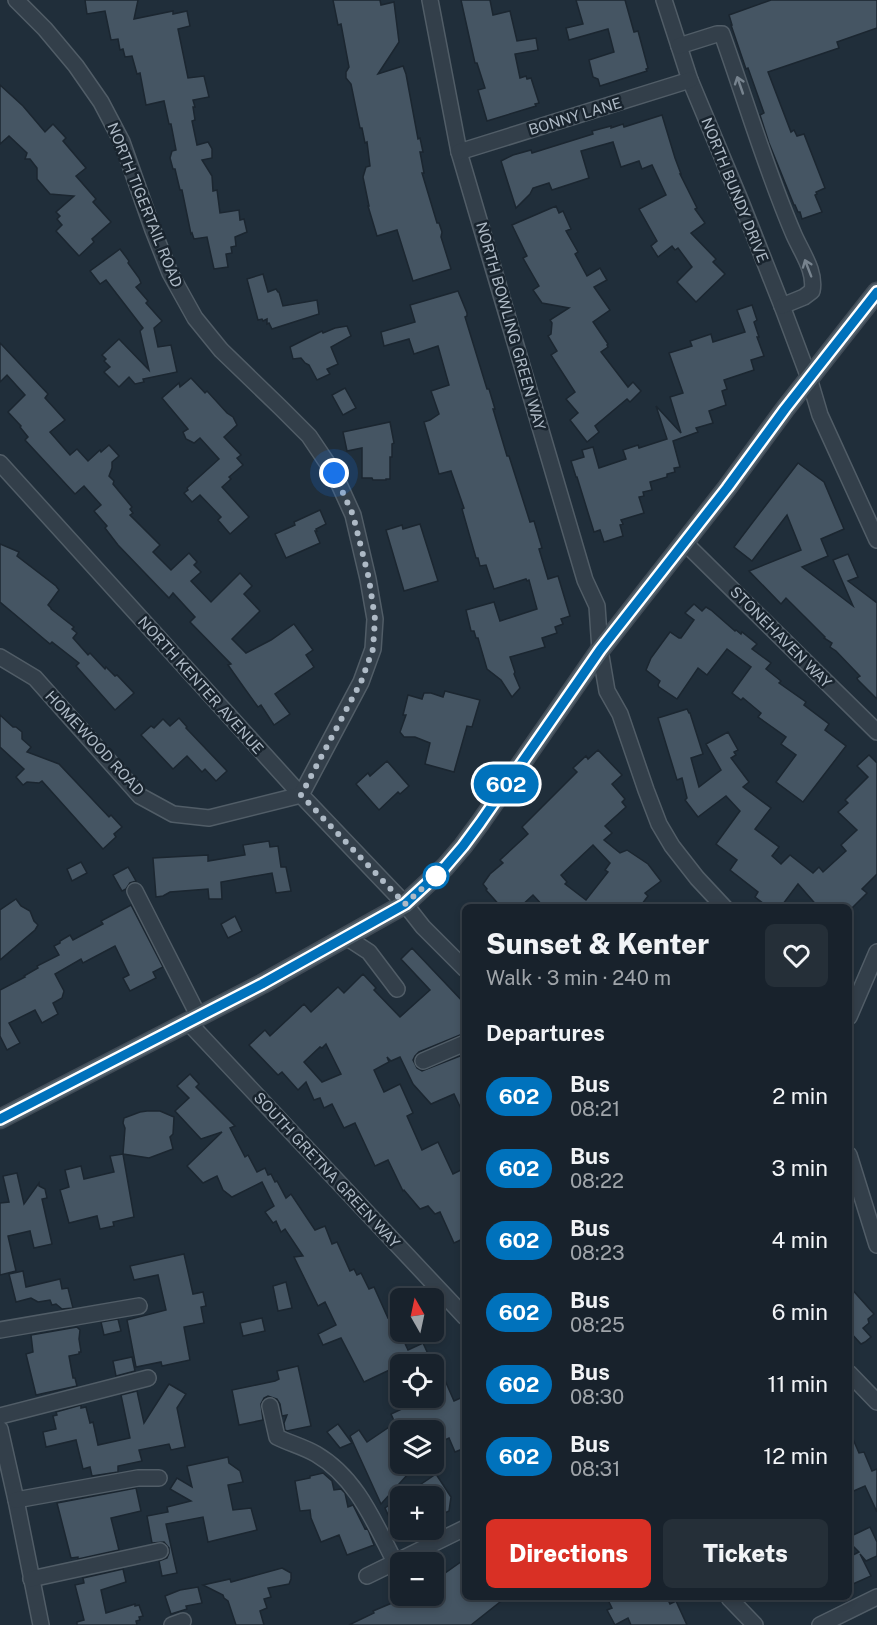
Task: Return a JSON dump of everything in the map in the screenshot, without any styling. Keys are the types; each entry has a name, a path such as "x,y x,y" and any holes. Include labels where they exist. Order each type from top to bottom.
{"main road":[{"path":"0,1119 262,984 405,904 445,867 463,846 600,650 877,292"}],"street":[{"name":"NORTH TIGERTAIL ROAD","path":"16,0 45,29 76,66 101,102 122,142 170,273 195,318 221,350 309,436 334,473 353,515 369,579 375,619 373,649 361,682 301,795"},
{"name":"NORTH BOWLING GREEN WAY","path":"430,0 459,152 585,580 597,606 600,650 607,691 620,714 659,824 672,846 721,904"},
{"name":"NORTH BUNDY DRIVE","path":"663,0 690,80 782,306 820,415 877,540"},
{"path":"679,46 718,34 722,35 780,203 811,271 812,291 782,306"},
{"name":"BONNY LANE","path":"459,152 690,80"},
{"name":"NORTH KENTER AVENUE","path":"0,463 301,795 462,966"},
{"name":"STONEHAVEN WAY","path":"684,542 877,732"},
{"name":"HOMEWOOD ROAD","path":"0,657 35,678 140,796 173,814 209,818 301,795"},
{"name":"SOUTH GRETNA GREEN WAY","path":"135,891 194,1019 462,1314"},
{"path":"346,937 369,952 397,989"},
{"path":"852,1010 877,952"},
{"path":"861,990 877,987"},
{"path":"423,1061 462,1044"},
{"path":"852,1165 877,1245"},
{"path":"0,1330 139,1306"},
{"path":"852,1375 877,1402"},
{"path":"0,1416 148,1378"},
{"path":"270,1406 277,1437 315,1453 338,1469 359,1493 390,1552"},
{"path":"0,1429 41,1625"},
{"path":"16,1500 138,1478 159,1478"},
{"path":"416,1552 462,1529"},
{"path":"31,1579 160,1551"},
{"path":"368,1576 390,1565"},
{"path":"820,1625 877,1597"},
{"path":"731,1600 756,1625"}],"building":[{"path":"85,0 138,0 134,19 173,11 173,14 187,11 190,26 178,29 188,78 204,76 209,97 193,100 195,120 192,121 197,145 208,142 212,149 212,158 202,160 212,176 213,191 217,190 220,213 239,210 240,220 244,219 247,232 235,237 236,246 231,247 232,253 226,254 228,267 214,269 207,237 194,239 191,234 182,190 180,190 170,158 172,151 176,150 164,101 146,105 140,73 137,74 132,56 125,57 123,49 120,50 118,39 111,40 105,11 87,14"},
{"path":"333,0 380,0 381,5 394,2 399,42 378,74 403,66 406,74 418,139 420,138 423,152 420,152 424,173 422,173 437,223 442,232 441,237 451,269 413,281 397,230 377,236 368,206 363,177 366,167 370,166 367,142 365,143 362,128 360,128 351,84 346,78 349,67 341,24 338,25"},
{"path":"461,0 490,0 493,15 510,11 517,41 536,38 538,50 515,54 520,78 526,76 527,79 531,78 539,103 535,104 536,106 487,121 478,90 485,88 477,63 475,63"},
{"path":"576,0 625,0 634,32 638,31 647,71 600,86 598,79 593,77 589,60 614,52 608,29 569,40 566,28 583,24"},
{"path":"771,0 877,0 877,28 837,42 839,48 768,72 791,132 794,130 797,136 804,134 825,188 816,192 815,195 822,212 802,219 769,143 760,115 764,113 748,68 746,69 729,15"},
{"path":"0,85 23,106 45,132 53,124 66,138 63,141 86,168 76,176 96,199 93,202 111,222 92,239 94,242 79,256 56,231 62,225 57,219 60,216 56,212 74,196 50,194 37,179 37,168 30,159 25,159 27,153 9,136 0,144"},
{"path":"662,115 680,174 697,208 695,209 705,223 691,233 716,259 713,262 725,274 696,302 677,282 692,267 678,248 675,250 672,246 658,257 651,246 657,241 639,209 666,195 652,165 642,169 639,161 621,167 613,142 581,151 589,178 552,190 549,183 533,188 516,208 501,161 513,155 531,150 532,153 593,134 592,131 623,124 624,127"},
{"path":"556,206 559,213 563,211 571,229 566,231 578,252 575,254 587,276 600,268 607,280 594,287 610,310 593,322 608,344 608,347 601,352 628,387 633,382 641,391 630,402 627,399 595,426 599,432 587,442 570,420 578,413 566,399 575,392 551,355 557,351 548,336 551,334 550,320 569,308 542,303 533,290 539,286 523,258 527,256 512,225"},
{"path":"120,249 139,278 141,283 136,287 162,321 154,328 158,347 171,345 177,372 143,379 144,382 135,384 129,377 119,387 104,372 110,367 102,355 119,339 149,370 140,331 143,328 106,280 100,284 90,271"},
{"path":"263,274 268,292 276,289 283,306 317,300 319,314 272,329 269,323 267,324 267,319 258,320 247,279"},
{"path":"458,291 467,313 465,317 487,389 489,389 507,456 509,456 530,522 534,521 548,579 558,576 570,616 561,619 563,624 555,627 557,633 542,638 545,647 510,657 520,688 512,697 501,680 487,669 478,638 474,631 471,631 466,610 494,602 500,621 537,609 529,580 494,589 486,565 480,566 476,558 462,509 464,508 451,471 439,474 424,422 439,414 431,391 449,385 438,346 414,354 409,339 384,346 381,332 415,322 410,305"},
{"path":"752,305 757,320 754,322 759,337 757,337 764,356 751,360 754,370 724,380 727,389 722,391 726,405 709,411 713,423 696,428 698,432 673,441 680,467 674,468 675,472 667,474 667,477 650,482 652,490 643,492 644,496 639,497 644,513 621,520 623,536 604,542 600,530 594,532 571,461 584,457 582,450 593,447 599,468 626,459 623,450 638,445 639,448 667,439 656,406 681,433 670,397 683,393 669,353 692,346 690,341 711,334 713,342 745,332 737,310"},
{"path":"347,326 351,336 331,347 338,364 327,369 330,374 317,380 309,365 301,358 293,359 290,347 322,331 323,333"},
{"path":"0,343 48,394 45,398 65,420 50,432 70,455 77,449 88,461 109,445 119,456 112,462 109,476 132,507 130,509 133,513 130,515 160,545 153,552 171,570 189,553 197,562 194,565 201,572 191,581 211,602 240,573 252,586 244,594 260,611 232,639 246,653 271,640 294,624 313,650 306,655 314,667 275,694 290,714 274,725 261,705 258,707 228,665 231,664 190,622 195,617 173,593 169,598 118,545 105,528 107,526 94,511 101,505 84,486 75,494 25,440 28,437 8,412 25,395 7,375 0,382"},
{"path":"191,378 233,417 237,425 224,437 241,455 237,458 243,465 229,477 231,479 222,487 249,517 230,534 218,520 221,517 200,495 192,502 184,493 219,459 200,438 194,443 186,439 183,432 188,429 162,398 179,383 180,387"},
{"path":"345,388 356,408 343,415 332,395"},
{"path":"390,422 394,443 392,444 392,457 390,457 390,479 362,478 362,448 347,451 343,432"},
{"path":"798,463 824,482 844,529 821,539 828,556 802,567 853,606 833,560 848,554 858,577 848,581 877,603 877,699 858,680 860,676 830,647 832,643 824,638 786,598 781,604 749,571 801,550 787,515 752,561 734,547"},
{"path":"320,510 326,524 315,531 320,543 286,558 275,534"},
{"path":"420,524 438,581 404,591 386,530 402,525 403,529"},
{"path":"0,544 19,552 17,556 56,586 59,590 48,605 74,627 72,629 77,633 73,638 88,655 90,653 105,669 106,667 115,676 117,675 134,693 115,710 76,666 79,663 52,642 50,644 0,602"},
{"path":"694,604 702,611 706,607 711,610 735,631 741,634 742,632 757,644 752,649 771,663 766,669 781,681 779,683 806,702 804,705 829,724 825,730 846,746 803,802 776,782 796,755 781,744 786,737 758,717 761,713 743,698 741,700 732,693 751,667 727,649 707,675 698,668 677,699 659,687 660,681 646,670 651,658 670,632 681,638 694,620 685,613"},
{"path":"445,691 480,700 472,727 467,726 454,772 425,764 430,743 415,737 404,737 400,732 406,715 403,715 408,695 422,699 424,693 431,693 443,697"},
{"path":"687,709 690,713 703,754 691,758 699,787 721,770 706,744 728,732 738,750 731,758 749,782 743,787 771,808 755,829 779,847 772,856 781,864 790,855 813,873 819,867 823,872 846,851 841,845 857,830 838,812 848,803 845,800 868,777 857,766 869,755 877,763 877,874 862,889 867,893 852,908 852,904 816,904 798,884 783,904 764,904 755,897 758,892 730,870 737,860 716,844 740,811 726,796 698,817 685,800 687,798 682,778 677,780 658,718"},
{"path":"0,715 22,732 22,739 31,747 27,752 59,764 109,817 111,815 122,827 114,834 116,837 103,849 42,781 27,782 23,785 16,777 24,769 0,747"},
{"path":"179,718 227,771 216,781 205,769 202,772 187,756 173,769 141,735 151,726 154,728 163,719 170,726"},
{"path":"598,750 622,775 612,784 625,799 622,802 626,807 605,826 612,833 604,840 620,853 627,850 648,864 661,881 645,893 648,896 642,904 541,904 533,895 523,904 498,904 483,884 490,874 503,863 500,860 528,834 522,827 577,772 573,768 586,756 588,759","holes":["593,845 610,863 605,870 608,872 586,900 565,884 567,882 561,875"]},
{"path":"387,761 409,786 400,794 398,792 379,810 356,784 368,773 370,776"},
{"path":"269,841 270,847 278,846 281,867 286,867 291,891 276,893 272,873 221,882 222,899 209,899 208,889 170,892 156,897 153,858 208,855 208,861 245,855 243,845"},
{"path":"81,862 87,873 72,881 67,869"},
{"path":"128,867 136,881 130,883 122,891 113,875"},
{"path":"16,899 21,906 30,911 38,925 0,960 0,910"},
{"path":"131,905 163,967 153,972 156,978 130,991 123,978 129,975 115,946 83,963 81,959 55,974 64,991 62,998 53,1003 58,1014 42,1023 35,1010 9,1023 20,1043 7,1050 0,1036 0,990 59,955 54,946 60,941 70,935 73,940 103,924 101,921"},
{"path":"235,916 242,931 228,938 221,924"},
{"path":"412,948 462,1001 462,1034 419,1052 413,1060 417,1068 422,1071 462,1055 462,1111 454,1094 431,1104 413,1084 400,1057 391,1061 387,1057 389,1062 374,1070 384,1092 400,1084 413,1113 407,1116 422,1150 438,1142 453,1174 462,1170 462,1239 454,1243 440,1212 435,1214 428,1206 420,1209 403,1191 388,1160 375,1166 355,1123 344,1128 332,1104 324,1108 320,1098 314,1100 306,1082 298,1090 282,1072 278,1075 249,1045 265,1030 270,1036 304,1004 311,1012 338,987 344,993 363,974 376,988 374,990 400,1017 430,990 401,959","holes":["326,1044 341,1074 322,1082 304,1062"]},
{"path":"190,1074 199,1084 196,1087 235,1126 230,1128 245,1157 248,1155 257,1172 265,1168 268,1175 271,1174 275,1182 277,1181 286,1198 291,1194 315,1230 325,1226 332,1244 337,1242 350,1271 354,1269 357,1275 361,1273 369,1289 374,1287 388,1318 390,1317 390,1342 404,1342 408,1350 423,1343 428,1354 390,1354 390,1370 364,1382 341,1338 323,1345 318,1334 336,1325 325,1302 318,1306 294,1257 303,1256 285,1229 281,1232 276,1221 273,1223 265,1212 274,1206 262,1182 232,1197 223,1190 217,1176 203,1183 187,1166 222,1132 201,1139 175,1111 189,1098 177,1086"},
{"path":"147,1111 160,1111 174,1117 173,1134 170,1137 173,1149 149,1158 123,1154 124,1118"},
{"path":"123,1154 134,1217 113,1222 114,1226 100,1229 97,1216 69,1223 60,1190 69,1187 65,1170 81,1166 84,1179 114,1172 110,1156"},
{"path":"17,1173 24,1204 39,1183 39,1186 45,1189 47,1198 42,1199 52,1244 34,1248 30,1231 8,1236 16,1271 0,1275 0,1203 9,1202 3,1176"},
{"path":"184,1254 193,1294 203,1292 206,1306 201,1307 204,1323 184,1327 190,1360 162,1366 161,1362 136,1367 127,1320 166,1310 158,1275 134,1280 130,1266"},
{"path":"23,1271 26,1287 60,1279 62,1289 68,1288 73,1308 62,1309 56,1304 52,1305 50,1300 38,1302 31,1298 16,1302 9,1274"},
{"path":"286,1282 292,1308 278,1311 273,1286"},
{"path":"852,1289 874,1314 863,1328 871,1337 861,1344 852,1334"},
{"path":"262,1318 265,1331 243,1336 240,1323"},
{"path":"118,1319 121,1331 104,1335 101,1322"},
{"path":"77,1327 80,1330 81,1352 69,1356 73,1378 77,1386 36,1395 26,1354 33,1352 31,1335"},
{"path":"132,1357 135,1371 116,1376 113,1361"},
{"path":"298,1366 311,1426 285,1430 284,1423 287,1415 282,1416 277,1399 268,1396 261,1404 263,1420 239,1425 232,1390 275,1381 279,1379 277,1371"},
{"path":"444,1378 454,1401 462,1397 462,1449 455,1452 449,1438 444,1440 444,1420 394,1420 391,1414 404,1408 444,1408"},
{"path":"169,1384 186,1394 177,1408 185,1447 171,1450 169,1444 139,1450 142,1461 118,1466 118,1472 92,1476 90,1467 83,1469 76,1440 46,1447 43,1432 56,1429 53,1416 57,1415 56,1412 81,1405 81,1408 86,1407 90,1423 93,1422 98,1445 130,1438 121,1395 137,1391 144,1423"},
{"path":"338,1424 352,1443 340,1448 327,1432"},
{"path":"390,1426 390,1474 408,1474 397,1486 390,1486 390,1494 381,1504 350,1436 359,1430 367,1442"},
{"path":"852,1437 859,1453 864,1452 872,1471 877,1469 877,1512 865,1486 852,1492"},
{"path":"228,1457 229,1463 240,1471 243,1482 228,1485 233,1510 251,1508 257,1530 208,1542 203,1517 166,1524 177,1573 162,1576 159,1561 167,1558 169,1548 164,1542 152,1543 147,1516 168,1512 167,1507 191,1501 170,1489 177,1478 192,1487 187,1466"},
{"path":"323,1473 332,1481 334,1490 341,1489 345,1493 348,1507 353,1505 374,1545 347,1555 339,1535 321,1542 310,1510 300,1511 295,1481"},
{"path":"436,1474 444,1486 418,1486"},
{"path":"444,1486 451,1497 449,1511 444,1513"},
{"path":"136,1488 141,1511 111,1518 119,1550 78,1559 78,1557 71,1558 57,1503"},
{"path":"390,1505 390,1519 385,1508"},
{"path":"870,1527 877,1542 877,1556 866,1561 860,1554 871,1576 853,1584 852,1556 859,1552 852,1545 852,1536"},
{"path":"462,1561 462,1600 502,1600 471,1625 349,1625 374,1613 373,1611 390,1604 390,1606 444,1606 444,1574"},
{"path":"282,1568 291,1573 291,1579 289,1584 268,1588 271,1597 264,1599 267,1608 260,1611 264,1625 236,1625 228,1601 223,1595 203,1585 230,1579 231,1582"},
{"path":"123,1569 126,1582 101,1590 106,1613 135,1604 135,1606 139,1605 143,1616 136,1621 137,1625 77,1625 77,1622 84,1620 75,1585 84,1583 83,1578"},
{"path":"198,1587 202,1603 186,1606 187,1609 171,1614 165,1596 180,1590"},
{"path":"608,1600 668,1600 670,1604 676,1601 687,1625 631,1625 628,1618 615,1625 607,1610 612,1608"}],"bus line":[{"name":"602","path":"0,1119 262,984 405,904 445,867 480,823 600,650 877,292"}],"route":[{"path":"334,473 353,515 369,579 375,619 373,649 361,682 301,795 405,904 436,876"}]}
